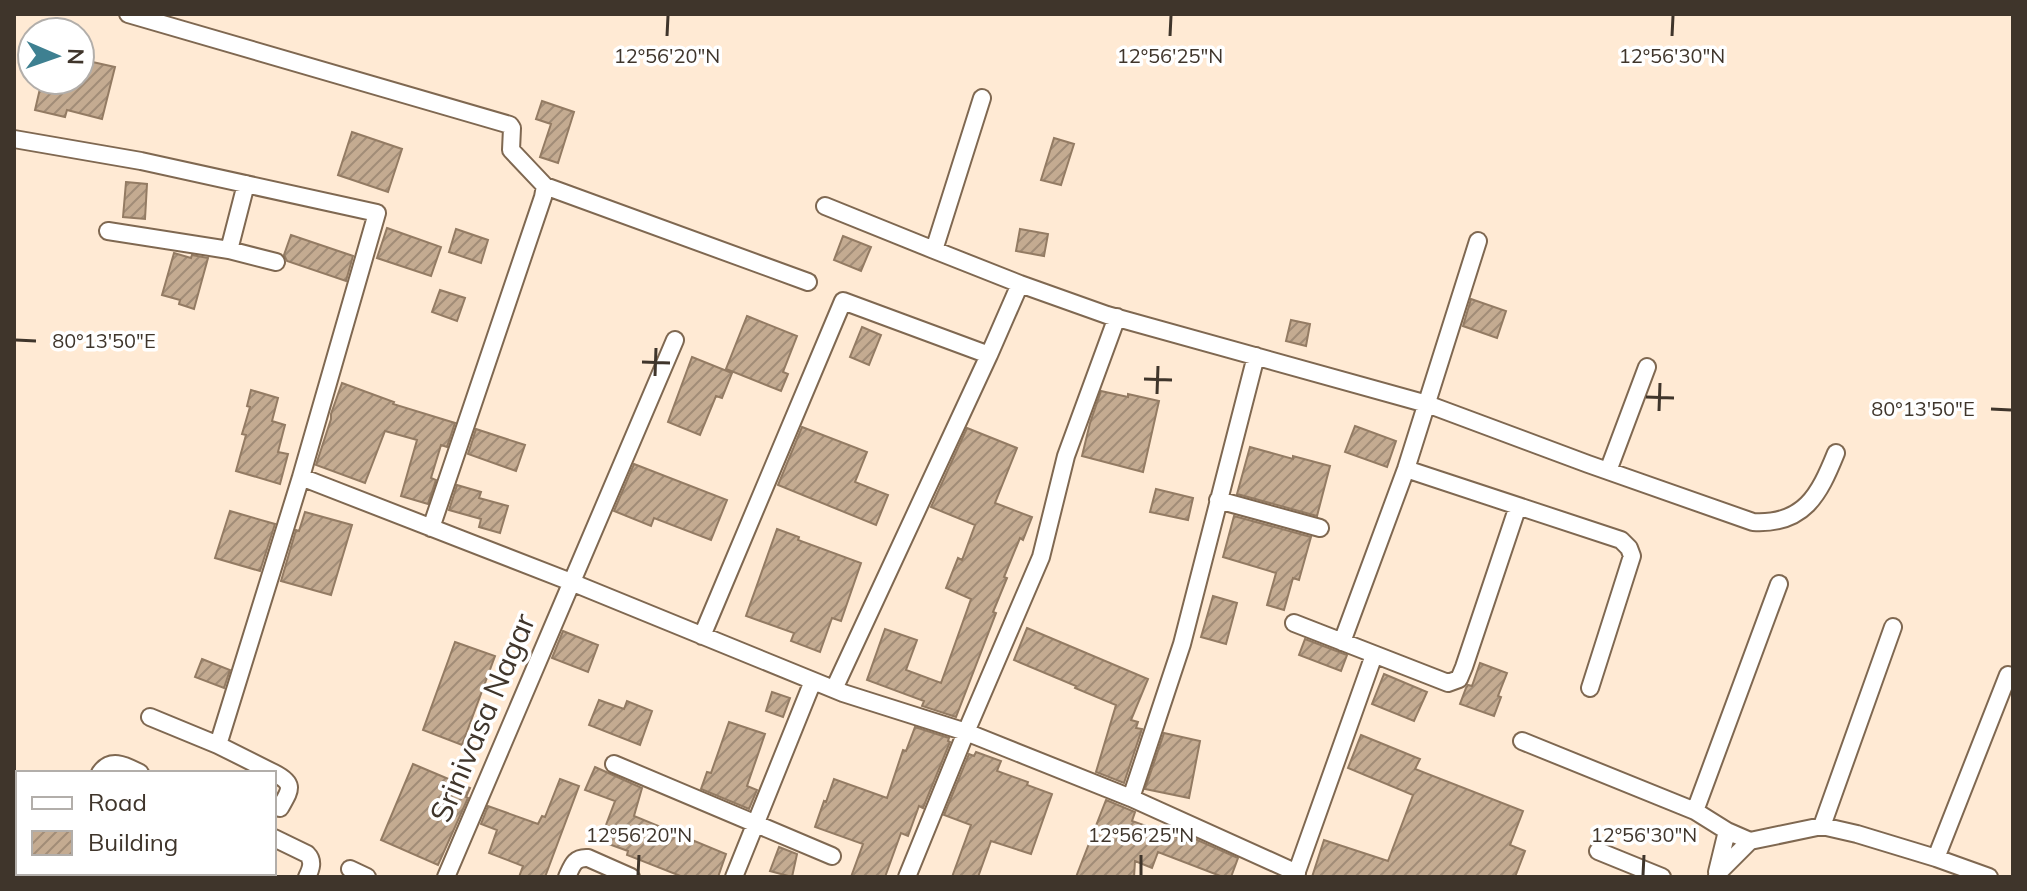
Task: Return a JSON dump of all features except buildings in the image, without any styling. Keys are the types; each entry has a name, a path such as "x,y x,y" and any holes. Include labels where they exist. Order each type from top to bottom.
{"street":[{"path":"128,14 510,125 511,150 545,186 808,282"},
{"path":"934,250 982,98"},
{"path":"14,139 141,161 377,213 301,477 218,745"},
{"path":"229,250 246,184"},
{"path":"431,528 545,186"},
{"path":"825,206 1020,284 1107,315 1427,404 1753,522 1782,520 1806,506 1824,483 1836,453"},
{"path":"108,231 229,250 276,262"},
{"path":"1342,642 1406,469 1478,241"},
{"path":"834,689 1020,284"},
{"path":"702,636 843,301 989,355"},
{"path":"907,877 1041,557 1066,456 1117,317"},
{"name":"Srinivasa Nagar","path":"446,877 675,340"},
{"path":"1131,798 1182,644 1256,356"},
{"path":"1608,471 1647,367"},
{"path":"1406,469 1621,540 1629,548 1632,556 1590,688"},
{"path":"301,477 813,681 966,732 1131,798 1296,875 1374,655"},
{"path":"1218,500 1320,528"},
{"path":"1294,623 1448,683 1459,679 1518,506"},
{"path":"1695,811 1779,584"},
{"path":"1822,826 1893,627"},
{"path":"1936,858 2008,675"},
{"path":"734,877 813,681"},
{"path":"150,717 270,771"},
{"path":"1522,741 1695,811 1750,841"},
{"path":"101,771 110,764 120,764 136,771"},
{"path":"614,764 832,856"},
{"path":"276,774 287,779 289,785 289,792 280,808"},
{"path":"1716,875 1750,841 1822,826 1936,858 1989,877"},
{"path":"1716,875 1727,831"},
{"path":"276,839 310,857 311,868 307,877"},
{"path":"1598,851 1662,877"},
{"path":"567,877 574,862 588,858 631,877"},
{"path":"350,869 367,877"}]}
